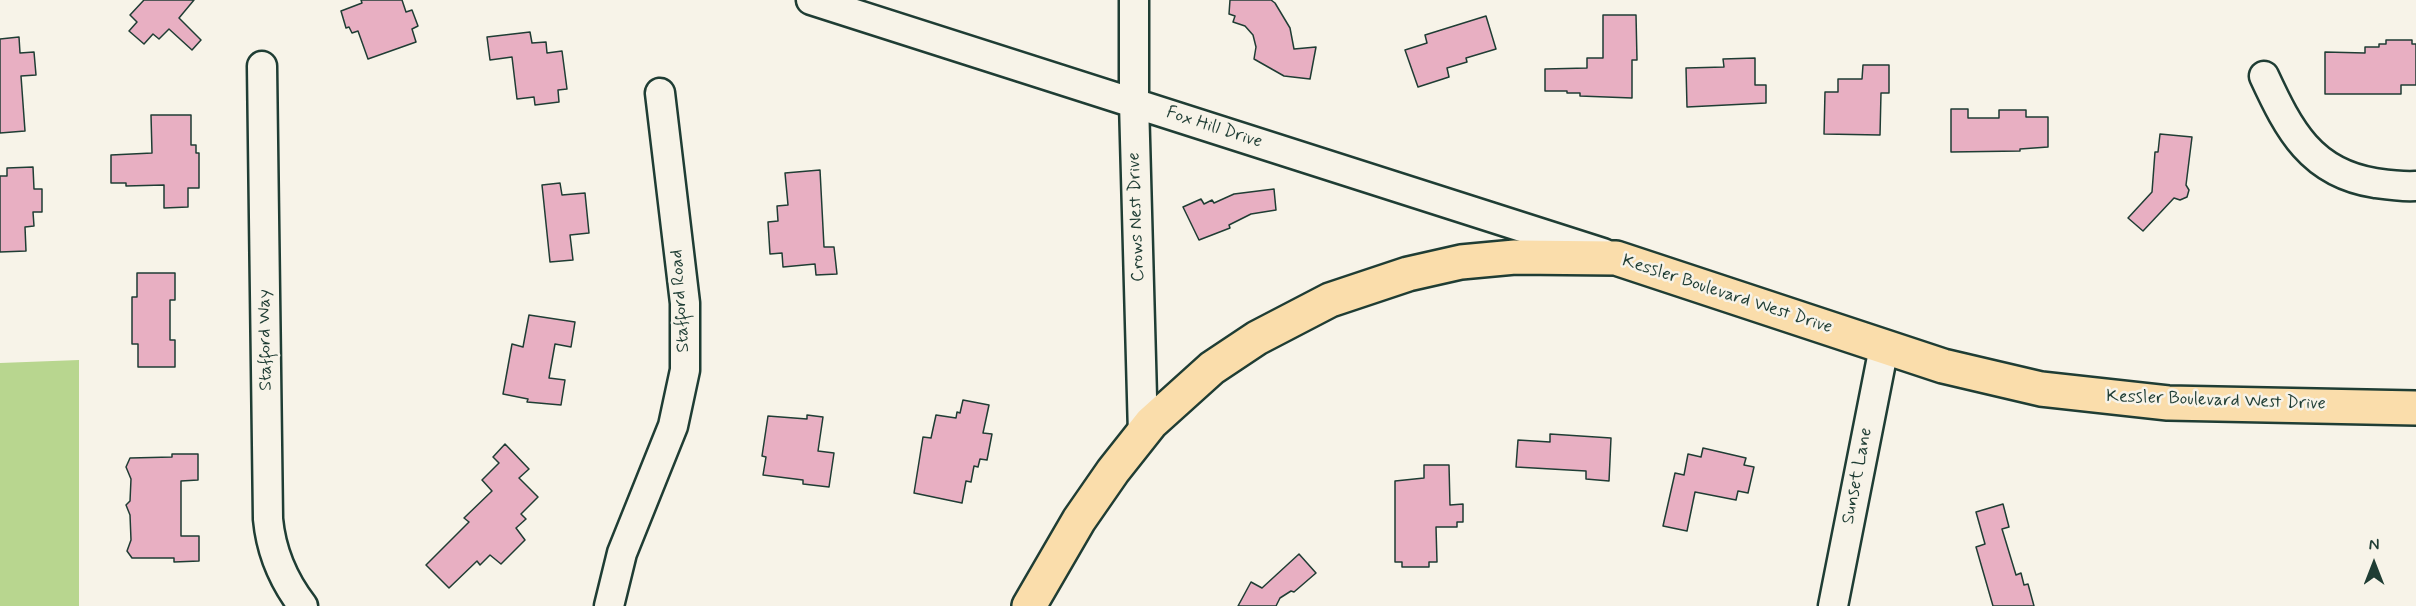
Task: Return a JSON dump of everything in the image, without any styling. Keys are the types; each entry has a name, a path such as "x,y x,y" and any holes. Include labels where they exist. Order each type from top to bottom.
{"main road":[{"name":"Kessler Boulevard West Drive","path":"1029,606 1084,513 1143,435 1164,410 1212,368 1313,307 1364,286 1425,269 1497,258 1616,258 1943,366 2041,389 2104,398 2168,403 2307,404 2416,408"}],"street":[{"name":"Fox Hill Drive","path":"811,0 1616,258"},
{"name":"Crows Nest Drive","path":"1134,0 1134,102 1143,435"},
{"name":"Stafford Way","path":"262,66 268,519 279,565 303,606"},
{"path":"2264,76 2280,111 2301,143 2328,168 2358,180 2403,187 2416,186"},
{"name":"Stafford Road","path":"609,606 622,553 673,426 685,370 685,303 660,93"},
{"name":"Sunset Lane","path":"1833,606 1884,347"}],"green space":[{"path":"79,360 79,606 0,606 0,363"}],"building":[{"path":"144,0 194,0 179,18 201,40 192,50 169,29 159,39 153,34 144,44 129,31 137,22 130,15"},
{"path":"361,0 402,0 406,12 412,10 418,26 412,29 416,42 368,59 358,31 352,33 349,27 346,28 341,11 362,3"},
{"path":"1230,0 1271,0 1275,3 1290,28 1294,49 1316,47 1310,79 1284,76 1254,59 1256,47 1253,35 1245,26 1233,22 1235,16 1229,14"},
{"path":"1603,15 1636,15 1637,60 1632,60 1632,98 1580,96 1580,93 1567,93 1567,91 1545,91 1545,69 1587,68 1587,58 1603,58"},
{"path":"1486,16 1496,49 1466,58 1467,62 1447,68 1449,77 1418,87 1405,50 1427,43 1425,35"},
{"path":"530,32 532,43 546,42 547,53 562,51 567,89 558,90 559,102 535,105 534,97 517,99 512,57 490,60 487,37"},
{"path":"19,37 20,53 34,52 36,75 21,76 25,131 0,133 0,39"},
{"path":"2386,40 2412,40 2412,44 2416,44 2416,85 2401,85 2401,94 2325,94 2325,52 2365,53 2365,47 2379,47 2379,44 2386,44"},
{"path":"1755,58 1755,85 1766,85 1766,103 1687,107 1686,68 1724,67 1723,59"},
{"path":"1863,65 1889,65 1889,93 1881,93 1880,135 1824,134 1825,92 1838,92 1838,79 1862,79"},
{"path":"1951,109 1968,109 1968,118 1999,118 1999,110 2026,110 2026,117 2048,117 2048,147 2020,149 2020,151 1951,152"},
{"path":"151,115 191,115 191,145 196,145 196,153 199,153 199,188 188,188 188,207 164,208 164,185 126,186 126,183 111,183 111,155 152,153"},
{"path":"2160,134 2192,137 2186,185 2189,190 2187,197 2180,200 2174,198 2143,231 2128,218 2152,192 2155,152 2158,152"},
{"path":"33,167 34,189 42,189 42,212 33,212 34,226 25,227 26,251 0,252 0,176 7,176 7,168"},
{"path":"820,170 824,247 834,247 837,274 816,275 815,264 783,267 782,253 770,254 768,222 778,221 777,206 788,205 785,173"},
{"path":"560,183 562,195 585,193 589,233 570,235 573,260 550,262 542,185"},
{"path":"1274,189 1276,210 1251,214 1229,225 1230,228 1199,240 1183,207 1201,199 1204,204 1212,200 1214,203 1234,194"},
{"path":"137,273 175,273 175,300 170,300 170,340 175,340 175,367 138,367 138,344 132,344 132,297 137,297"},
{"path":"529,315 575,322 571,347 555,344 549,378 565,380 561,405 527,402 528,399 503,394 512,344 523,347"},
{"path":"963,400 989,405 983,433 992,434 987,460 980,459 978,467 974,466 971,482 966,481 962,503 914,493 923,437 931,438 936,415 956,418 957,412 960,413"},
{"path":"807,415 823,417 818,451 834,453 829,487 803,484 803,480 763,475 766,457 762,456 768,416 807,419"},
{"path":"1550,434 1611,438 1609,481 1586,479 1586,471 1516,467 1518,440 1550,442"},
{"path":"505,444 529,469 519,478 538,497 521,514 526,519 516,528 525,540 501,564 490,555 480,565 477,561 449,588 426,565 469,522 464,518 492,491 482,480 499,463 493,457"},
{"path":"1703,448 1746,458 1744,465 1754,467 1748,493 1738,491 1736,500 1695,492 1687,531 1663,526 1675,473 1684,475 1688,454 1701,457"},
{"path":"172,454 198,454 198,480 181,481 181,536 199,536 199,561 174,562 174,558 132,558 127,551 131,540 130,515 126,505 130,501 131,479 126,467 130,458 172,457"},
{"path":"1424,465 1449,465 1450,505 1463,504 1463,522 1457,522 1457,527 1436,527 1437,562 1429,562 1429,567 1402,567 1402,562 1395,562 1395,481 1424,478"},
{"path":"2003,504 2009,527 2002,529 2016,575 2021,573 2024,585 2028,584 2034,606 1993,606 1976,547 1985,544 1976,512"},
{"path":"1299,554 1316,573 1294,592 1291,591 1280,598 1276,606 1238,606 1251,582 1262,588"}]}
